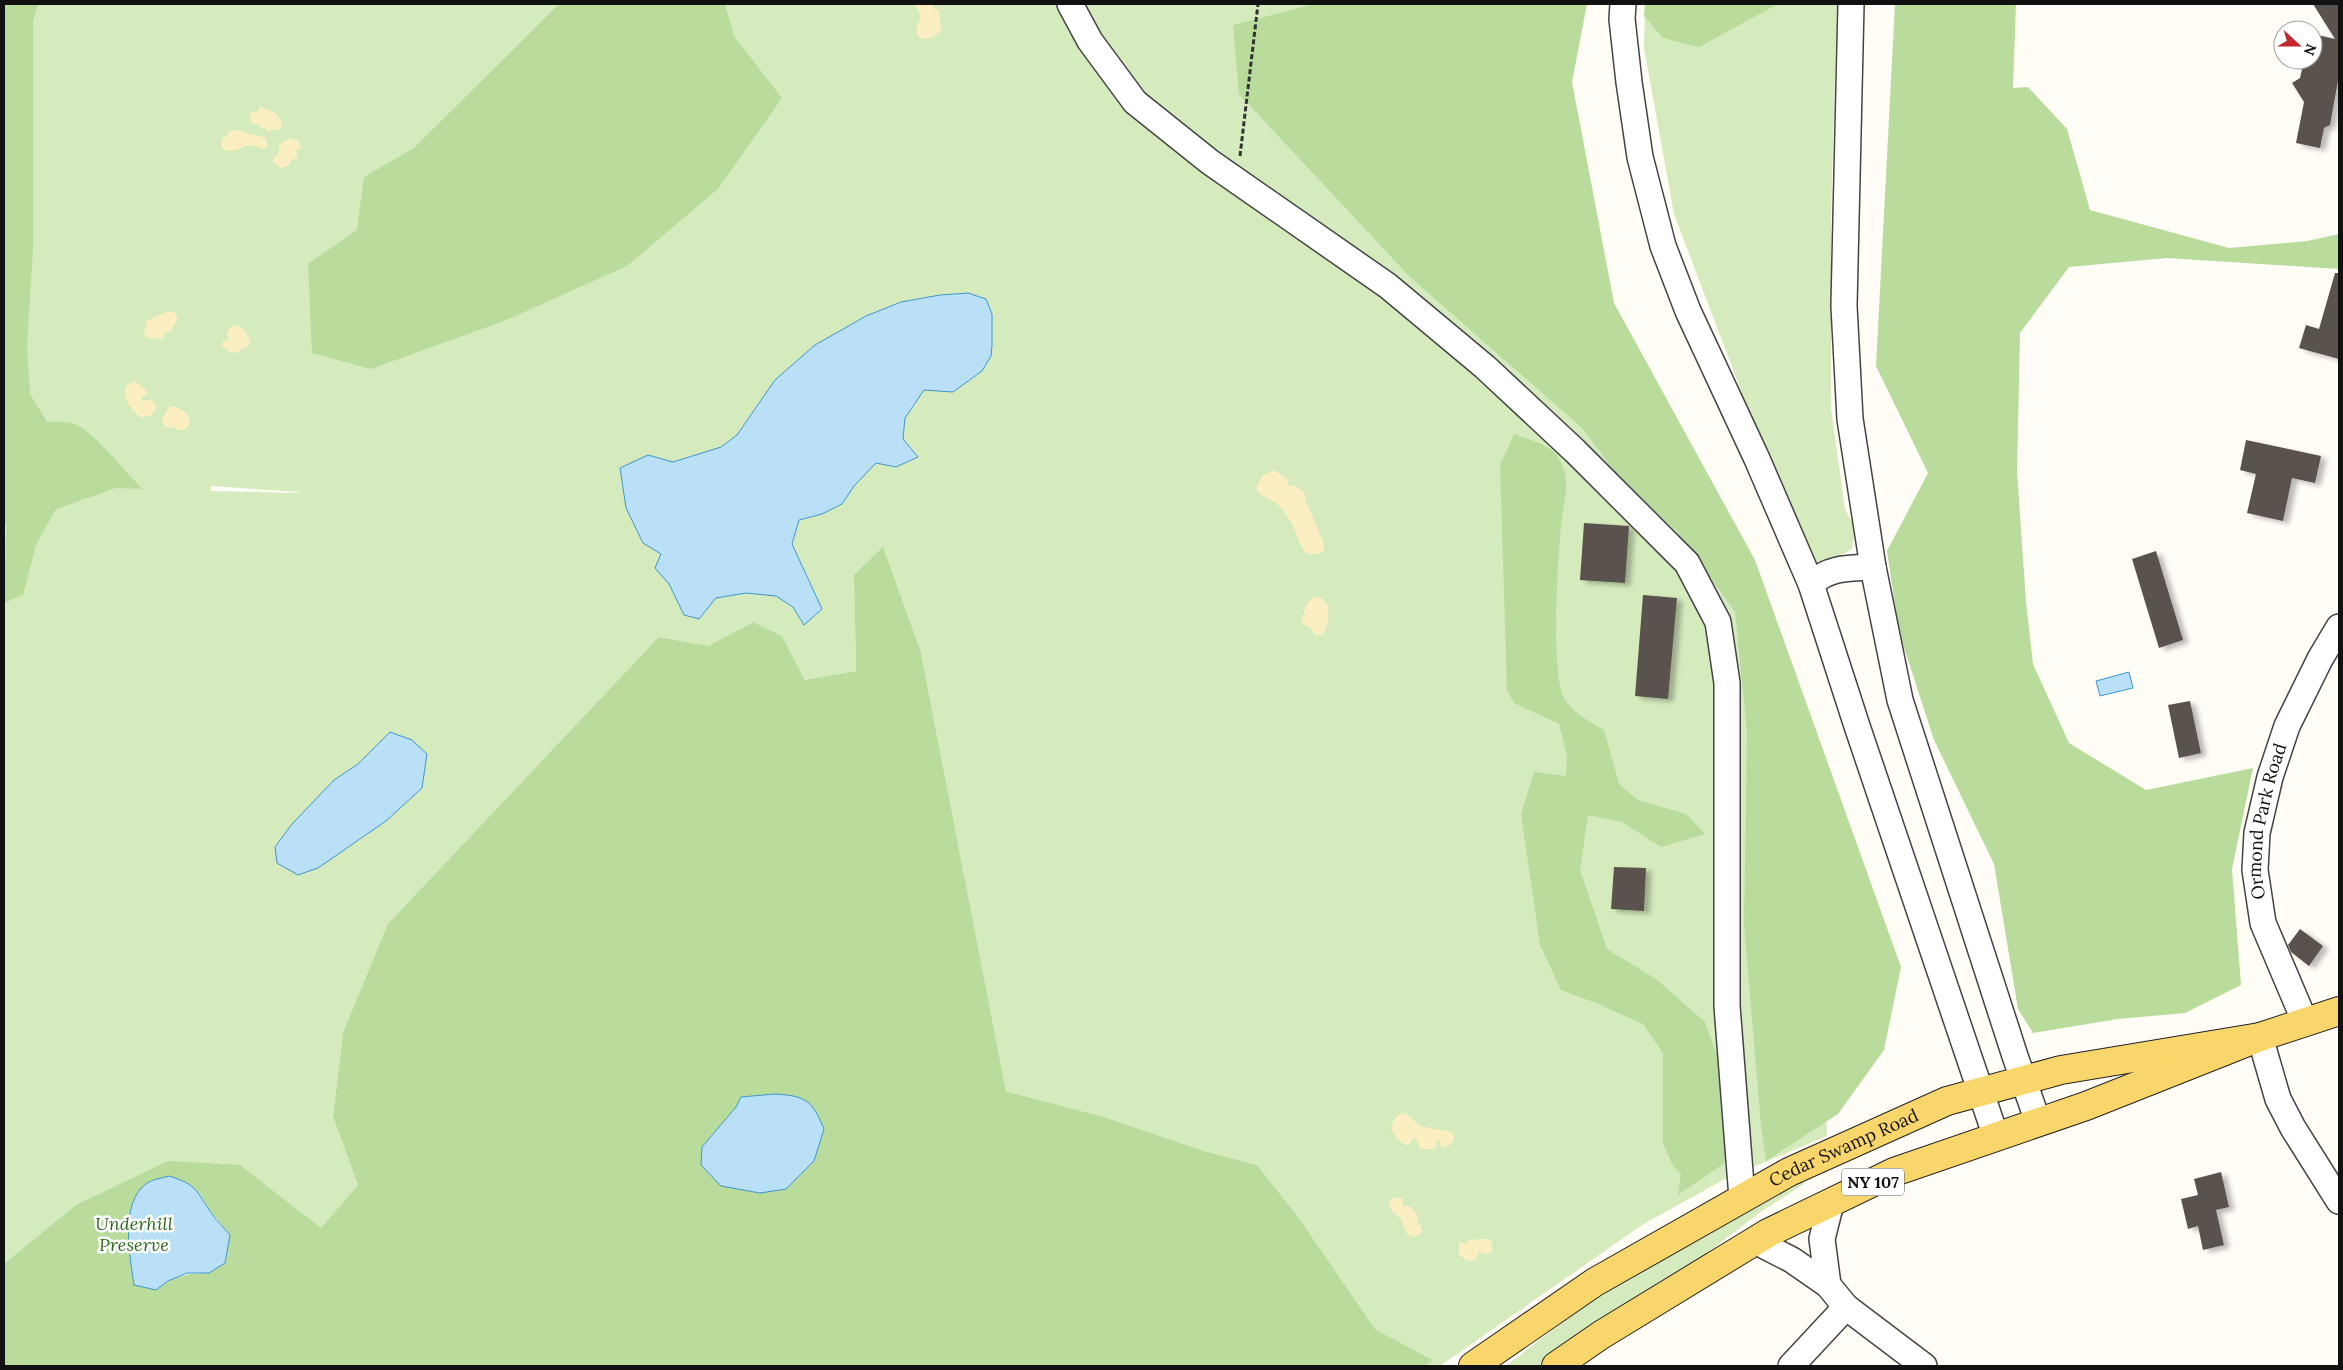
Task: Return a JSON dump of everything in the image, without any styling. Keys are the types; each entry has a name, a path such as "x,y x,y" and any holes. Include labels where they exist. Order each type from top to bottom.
{"main road":[{"name":"Cedar Swamp Road","path":"1556,1366 1601,1335 1755,1241 1894,1172 2086,1106 2260,1037 2339,1011"},
{"name":"Cedar Swamp Road","path":"1472,1366 1595,1282 1742,1198 1790,1172 1938,1105 2061,1070 2260,1037"}],"street":[{"path":"1070,4 1090,41 1135,102 1210,162 1388,286 1485,366 1575,451 1687,563 1718,622 1727,683 1727,1006 1742,1198"},
{"path":"1623,4 1622,19 1640,157 1663,246 1688,311 1757,459 1811,584 1996,1137"},
{"path":"1851,4 1844,306 1850,418 1873,567 1900,700 2038,1122"},
{"path":"1811,584 1821,575 1841,568 1873,567"},
{"name":"Ormond Park Road","path":"2305,1022 2263,923 2255,870 2257,833 2270,777 2287,726 2320,659 2339,627"},
{"path":"2260,1037 2278,1099 2293,1128 2339,1201"},
{"path":"1828,1285 1822,1239 1831,1203"},
{"path":"1755,1241 1792,1260 1828,1285 1846,1306 1924,1366"},
{"path":"1790,1366 1846,1306"}],"path":[{"path":"1237,181 1258,4"}],"green space":[{"path":"4,4 38,4 33,21 33,250 27,345 30,394 47,422 68,422 82,428 100,443 142,489 116,488 56,509 36,545 23,595 4,603 6,526 4,525"},
{"name":"Underhill Preserve","path":"24,4 1515,4 1497,131 1750,602 1821,980 1827,1136 1725,1179 1642,1225 1440,1366 1425,1366 1433,1360 1375,1329 1299,1218 1257,1165 1201,1150 1104,1117 1006,1091 921,653 854,575 856,671 805,680 782,636 753,622 708,646 659,637 343,1033 333,1117 358,1185 321,1229 262,1183 4,1366 4,558 9,466","holes":["211,486 299,492 211,491"]},
{"path":"559,4 725,4 734,36 782,98 718,189 627,266 504,321 371,369 312,353 308,264 357,230 364,177 414,148"},
{"path":"1314,4 1587,4 1572,82 1614,303 1755,560 1901,967 1884,1050 1838,1114 1766,1161 1761,1125 1744,925 1747,732 1735,612 1676,530 1628,489 1582,428 1409,276 1239,94 1233,25"},
{"path":"1645,4 1837,4 1831,215 1831,408 1845,509 1855,528 1852,549 1830,561 1812,562 1800,546 1674,214 1644,48"},
{"path":"1645,4 1778,4 1699,47 1663,38 1644,16"},
{"path":"1895,4 2016,4 2013,88 2028,87 2067,129 2090,210 2229,248 2307,241 2339,234 2339,269 2167,258 2069,267 2020,333 2017,471 2026,602 2033,664 2069,743 2146,790 2253,768 2232,869 2241,985 2185,1013 2118,1019 2033,1033 2018,1009 1994,864 1934,740 1899,632 1887,551 1928,473 1876,366"},
{"path":"1514,434 1548,448 1557,456 1565,473 1566,490 1561,526 1556,643 1560,687 1565,700 1577,713 1604,730 1619,784 1638,800 1686,814 1705,834 1661,847 1622,822 1588,815 1580,870 1607,949 1656,979 1705,1022 1720,1064 1735,1156 1678,1195 1681,1174 1673,1166 1663,1143 1663,1053 1643,1024 1561,990 1540,945 1521,814 1534,772 1566,776 1567,756 1559,724 1514,703 1507,690 1500,465"},
{"name":"Underhill Preserve","path":"883,547 921,653 1006,1091 1104,1117 1201,1150 1257,1165 1299,1218 1375,1329 1433,1360 1425,1366 4,1366 4,1264 76,1205 168,1161 240,1165 321,1228 358,1185 333,1117 343,1033 388,924 659,637 708,646 753,622 782,636 805,680 856,671 854,575","holes":["741,1097 721,1186 702,1147 736,1107","199,1192 212,1213 230,1235 209,1273 181,1276 169,1281 156,1290"]},
{"path":"1804,1180 1804,1184 1762,1211 1679,1274 1626,1306 1540,1366 1506,1366 1616,1281 1725,1218"}],"sand":[{"path":"915,4 932,4 935,9 939,10 941,31 932,38 922,39 917,34 916,31 921,16"},
{"path":"259,107 270,110 282,121 280,129 267,131 265,127 262,129 257,124 251,123 250,113 257,112"},
{"path":"240,130 266,139 267,147 264,149 250,145 237,150 227,151 222,147 222,138 228,136 229,131"},
{"path":"290,138 298,141 301,148 296,151 298,157 290,161 290,165 282,168 273,162 274,156 279,154 279,145"},
{"path":"168,311 175,313 178,318 170,332 165,332 162,339 147,338 143,331 146,327 146,321"},
{"path":"233,325 246,333 250,342 246,348 241,348 240,352 234,353 222,346 223,341 229,340 228,330"},
{"path":"134,382 147,393 147,395 142,397 142,401 152,400 157,407 151,416 147,415 143,418 139,416 129,405 125,395 126,386"},
{"path":"173,406 182,410 188,416 190,423 185,430 178,430 173,427 168,428 163,424 162,420 168,408"},
{"path":"1274,470 1288,480 1287,486 1294,485 1304,492 1306,502 1324,543 1324,550 1322,552 1310,554 1305,552 1291,522 1283,510 1262,495 1256,488 1263,475"},
{"path":"1313,597 1322,598 1329,607 1327,617 1329,619 1325,631 1321,635 1315,635 1310,627 1306,626 1301,620 1307,604"},
{"path":"1401,1113 1406,1114 1420,1126 1451,1132 1454,1137 1453,1142 1449,1146 1442,1148 1438,1139 1435,1149 1420,1149 1416,1138 1413,1138 1408,1146 1398,1140 1391,1130 1393,1121"},
{"path":"1397,1197 1403,1199 1403,1206 1411,1207 1418,1216 1417,1225 1420,1224 1422,1232 1414,1237 1407,1234 1401,1220 1389,1207 1391,1200"},
{"path":"1489,1239 1492,1243 1492,1251 1486,1255 1479,1251 1476,1260 1467,1261 1459,1254 1459,1242 1465,1244 1469,1240"}],"water":[{"path":"968,293 986,299 992,314 991,356 982,371 953,392 924,390 905,418 903,439 918,457 896,467 876,463 854,486 842,504 822,514 799,520 792,544 822,609 804,625 793,607 776,596 746,593 716,598 699,619 684,615 669,584 655,568 661,554 643,543 626,508 620,468 648,455 673,462 721,447 737,435 775,380 815,345 866,316 901,302 940,295"},
{"path":"2129,672 2133,688 2100,696 2096,681"},
{"path":"390,732 412,740 427,754 422,788 386,821 318,868 298,875 277,863 275,847 292,824 334,780 358,764"},
{"path":"775,1094 801,1098 807,1101 816,1112 824,1129 814,1161 786,1189 760,1193 721,1186 701,1165 702,1147 736,1107 741,1097"},
{"path":"169,1176 186,1182 191,1186 230,1235 225,1263 209,1273 187,1273 168,1281 156,1290 134,1285 128,1231 133,1203 138,1192 147,1183"}],"building":[{"path":"2313,4 2339,4 2339,75 2330,125 2324,128 2320,148 2296,143 2304,102 2292,83 2300,78 2302,70 2323,70 2323,36 2335,39"},
{"path":"2335,273 2339,273 2339,359 2299,348 2306,325 2319,329"},
{"path":"2246,440 2321,456 2315,483 2292,478 2283,521 2247,513 2256,474 2240,470"},
{"path":"1584,523 1629,526 1625,583 1580,580"},
{"path":"2156,551 2183,640 2159,648 2132,559"},
{"path":"1643,595 1677,598 1668,699 1635,696"},
{"path":"2190,701 2201,753 2179,758 2168,705"},
{"path":"1614,867 1646,868 1644,911 1611,909"},
{"path":"2300,929 2323,946 2309,966 2291,952 2288,945"},
{"path":"2221,1172 2229,1207 2216,1210 2224,1245 2203,1250 2198,1226 2188,1229 2181,1199 2198,1195 2194,1179"}]}
